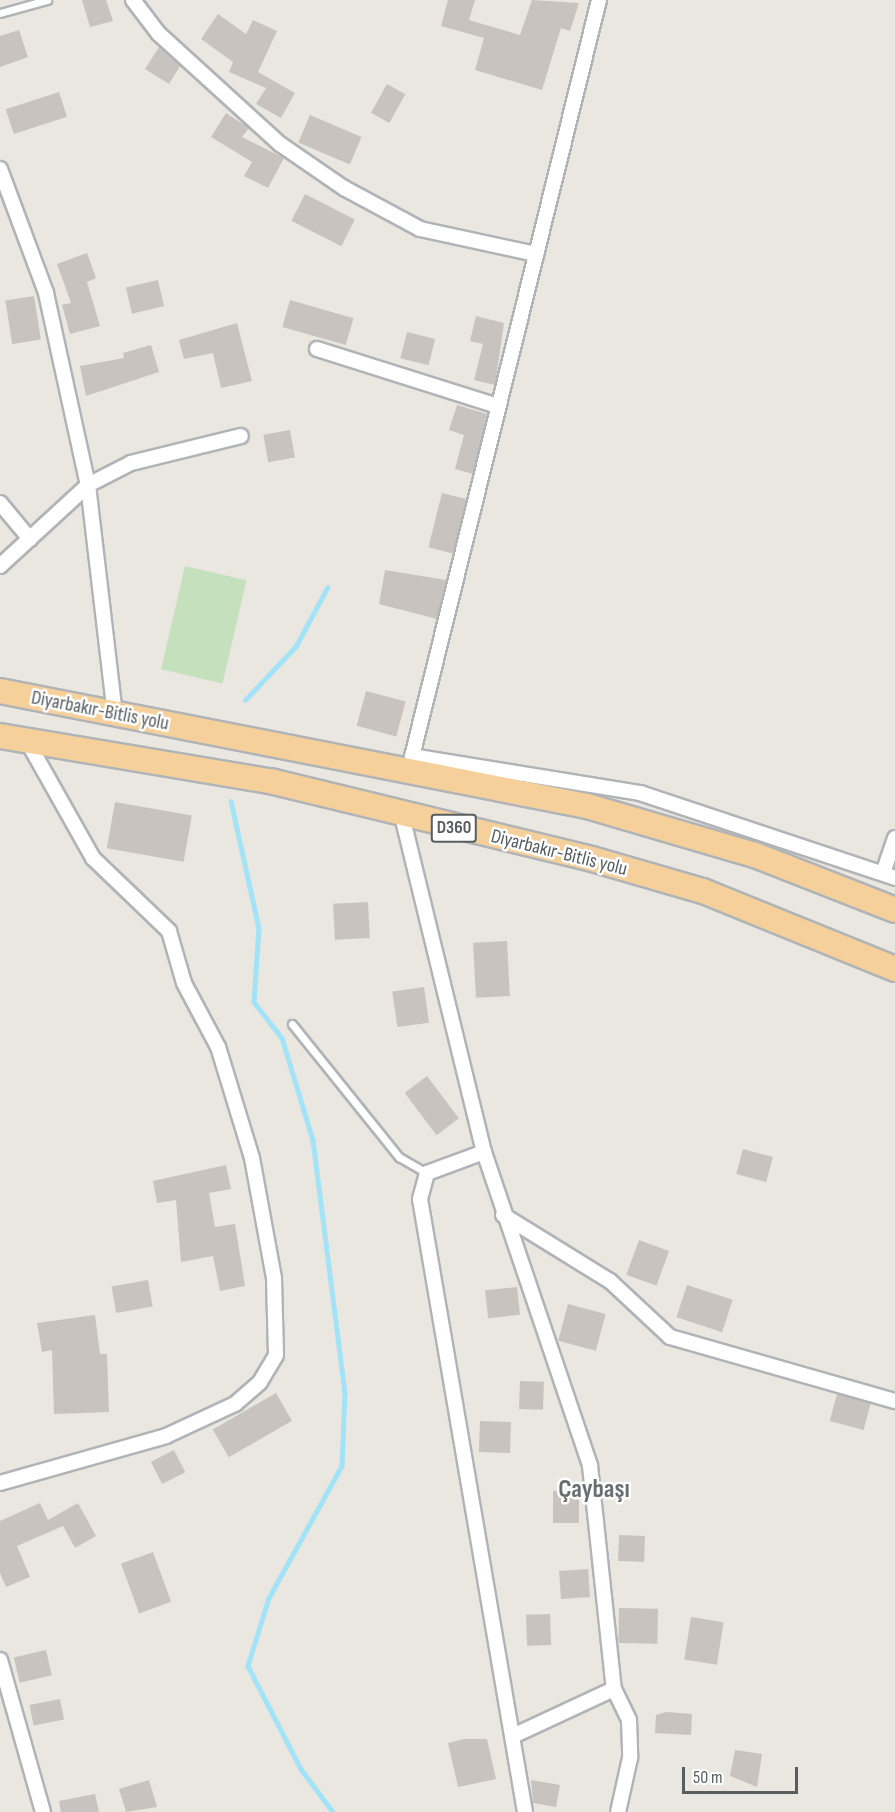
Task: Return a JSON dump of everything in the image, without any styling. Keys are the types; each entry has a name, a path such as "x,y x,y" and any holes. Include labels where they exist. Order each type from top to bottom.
{"highway":[{"name":"Diyarbakır-Bitlis yolu","path":"0,691 115,716 410,764 587,806 755,855 895,910"},
{"name":"Diyarbakır-Bitlis yolu","path":"0,736 270,781 702,891 895,969"}],"street":[{"path":"133,0 159,34 263,129 344,188 420,229 536,254"},
{"path":"598,0 410,764 640,793 889,876 895,838"},
{"path":"0,169 46,293 88,485 115,716"},
{"path":"317,349 498,406"},
{"path":"0,566 88,485 131,463 241,436"},
{"path":"0,503 30,539"},
{"path":"0,1483 166,1436 235,1404 260,1382 276,1355 274,1278 252,1158 218,1047 184,983 170,931 93,858 27,741"},
{"path":"402,816 484,1152 503,1215 590,1466 614,1689 630,1720 630,1758 618,1812"},
{"path":"484,1152 427,1173 420,1198 422,1224 525,1812"},
{"path":"503,1215 610,1281 670,1337 895,1401"},
{"path":"0,1660 43,1812"},
{"path":"513,1736 614,1689"}],"lane":[{"path":"0,13 47,0"},
{"path":"292,1024 399,1157 427,1173"}],"green space":[{"path":"185,566 246,580 223,683 161,669"}],"building":[{"path":"82,0 106,0 113,21 90,27"},
{"path":"448,0 475,0 469,20 520,35 532,0 579,3 570,31 561,28 542,90 475,70 484,38 441,26"},
{"path":"218,14 246,34 253,20 277,31 258,72 295,93 281,118 256,104 266,88 229,72 233,62 201,39"},
{"path":"19,30 28,57 0,67 0,36"},
{"path":"159,47 180,66 169,84 145,69"},
{"path":"387,84 405,94 389,123 371,113"},
{"path":"59,92 67,117 14,134 6,109"},
{"path":"226,113 249,128 242,137 284,158 268,188 244,176 252,162 211,137"},
{"path":"310,115 362,137 350,164 298,143"},
{"path":"305,194 355,219 341,246 291,221"},
{"path":"87,253 96,278 87,282 100,326 70,334 62,305 71,303 57,264"},
{"path":"158,280 164,306 132,314 126,287"},
{"path":"34,296 41,339 12,344 5,301"},
{"path":"290,300 353,318 346,345 282,327"},
{"path":"476,316 504,323 495,385 474,380 483,344 470,341"},
{"path":"237,323 252,381 221,388 213,353 184,359 179,340"},
{"path":"407,332 435,339 429,365 400,358"},
{"path":"151,345 159,372 86,396 80,366 124,358 123,353"},
{"path":"457,405 487,414 473,474 455,469 464,435 449,430"},
{"path":"290,430 295,458 268,462 263,435"},
{"path":"442,493 466,499 453,553 428,547"},
{"path":"385,570 446,580 437,619 379,604"},
{"path":"366,691 406,702 396,736 357,726"},
{"path":"115,802 192,816 184,862 107,848"},
{"path":"368,902 370,938 335,940 333,904"},
{"path":"507,941 510,996 476,998 473,943"},
{"path":"424,987 429,1023 397,1027 392,991"},
{"path":"427,1076 459,1118 437,1135 405,1093"},
{"path":"743,1149 773,1157 766,1182 736,1174"},
{"path":"226,1165 231,1189 209,1193 215,1227 235,1224 245,1286 220,1291 213,1256 181,1262 176,1200 157,1203 153,1181"},
{"path":"639,1240 669,1251 656,1286 626,1275"},
{"path":"148,1280 153,1307 116,1313 112,1286"},
{"path":"687,1285 733,1300 722,1332 676,1317"},
{"path":"517,1287 520,1315 488,1318 485,1290"},
{"path":"568,1304 606,1314 596,1351 558,1341"},
{"path":"95,1315 100,1354 107,1354 109,1412 54,1414 52,1350 42,1352 37,1323"},
{"path":"520,1381 544,1382 543,1410 519,1409"},
{"path":"276,1393 292,1421 229,1457 213,1430"},
{"path":"837,1394 871,1403 864,1430 830,1421"},
{"path":"480,1421 511,1422 510,1453 479,1452"},
{"path":"174,1450 185,1472 162,1484 151,1462"},
{"path":"553,1491 579,1491 579,1523 553,1523"},
{"path":"40,1503 48,1520 78,1503 96,1536 75,1548 63,1526 17,1546 30,1577 6,1587 0,1573 0,1521"},
{"path":"619,1535 645,1536 644,1562 618,1561"},
{"path":"153,1552 171,1602 139,1613 121,1564"},
{"path":"588,1569 590,1597 561,1599 559,1571"},
{"path":"619,1608 658,1609 657,1644 618,1643"},
{"path":"550,1614 551,1645 527,1646 526,1615"},
{"path":"691,1617 724,1622 717,1665 684,1659"},
{"path":"46,1650 52,1675 20,1683 14,1657"},
{"path":"60,1699 64,1720 34,1726 30,1705"},
{"path":"666,1712 692,1714 691,1735 655,1733 656,1715"},
{"path":"464,1739 487,1739 496,1779 458,1787 448,1743"},
{"path":"735,1750 762,1754 757,1787 730,1776"},
{"path":"149,1780 157,1807 126,1812 119,1789"},
{"path":"531,1780 560,1785 556,1807 533,1803"},
{"path":"95,1794 99,1812 61,1812 59,1801"}],"waterway":[{"path":"245,700 296,646 327,588"},
{"path":"231,801 259,928 254,1002 282,1038 313,1140 345,1392 342,1466 269,1598 248,1666 301,1769 333,1812"}],"district":[{"name":"Çaybaşı","path":"594,1490"}]}
